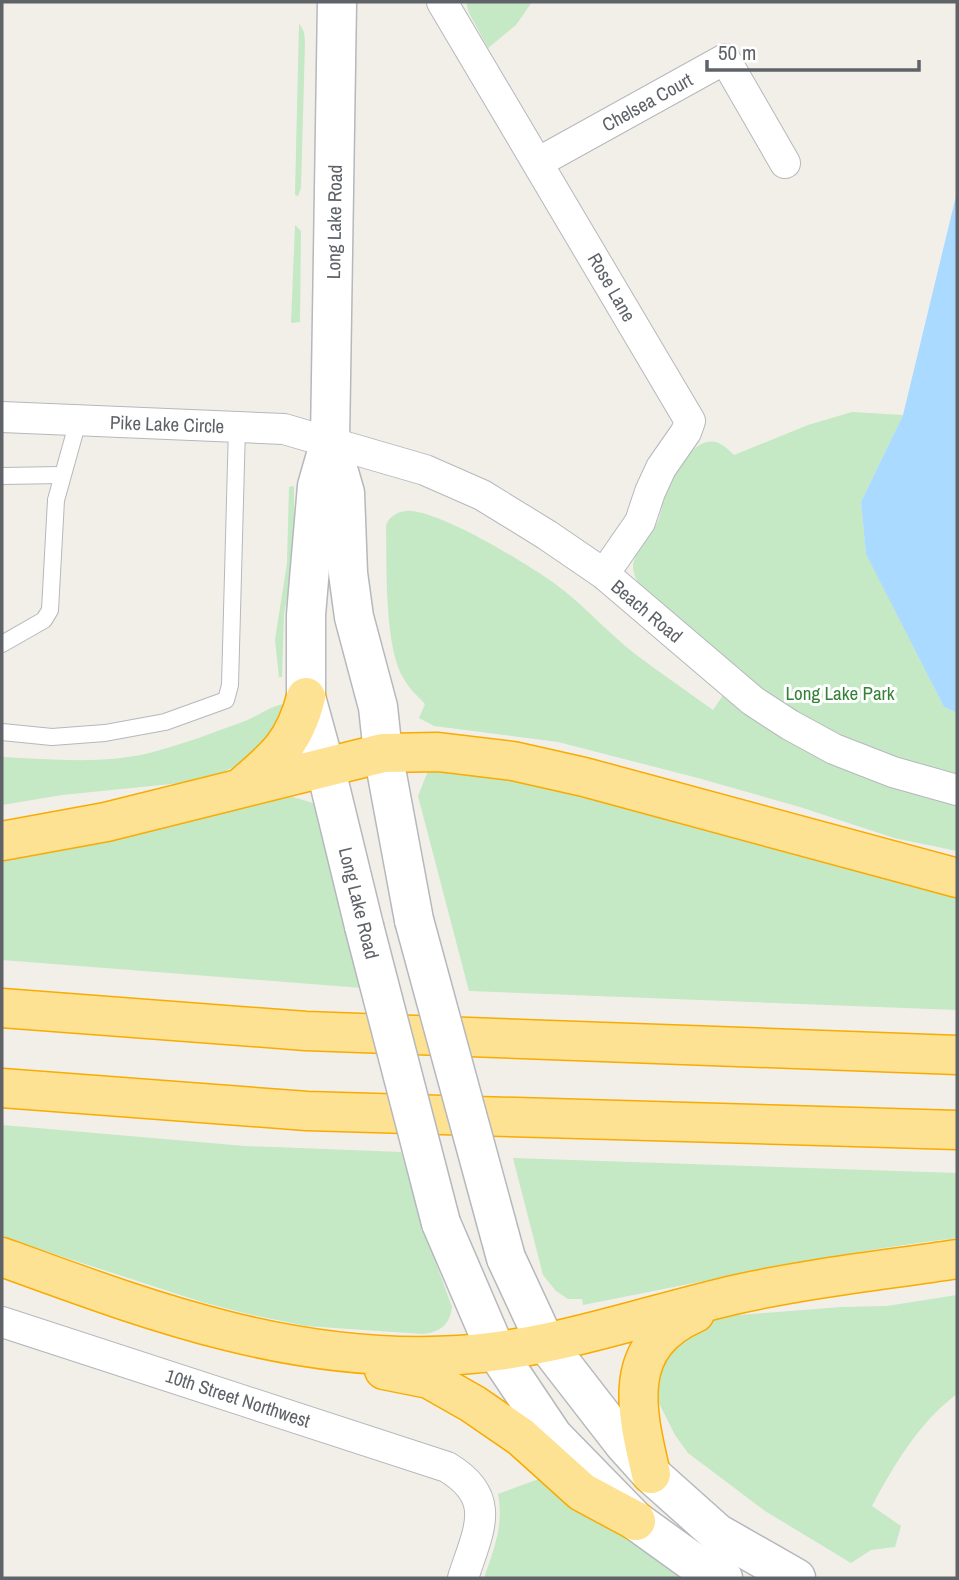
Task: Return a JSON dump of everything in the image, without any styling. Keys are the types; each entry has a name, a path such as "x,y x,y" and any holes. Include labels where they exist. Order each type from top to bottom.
{"highway":[{"path":"242,786 286,745 300,722 306,698"},
{"path":"2,841 106,822 383,753 438,752 513,761 673,799 957,878"},
{"path":"2,1008 306,1031 957,1055"},
{"path":"2,1087 307,1111 957,1130"},
{"path":"2,1257 102,1294 202,1326 276,1344 425,1356 496,1351 545,1342 739,1294 957,1259"},
{"path":"651,1474 640,1429 638,1405 643,1365 648,1350 662,1334 682,1319 739,1294"},
{"path":"318,1349 378,1368 429,1379 473,1404 521,1437 582,1492 636,1521"}],"street":[{"name":"Long Lake Road","path":"337,2 331,441 345,493 348,573 354,617 379,708 383,753 414,920 506,1258 545,1342"},
{"name":"Rose Lane","path":"442,2 690,421 686,432 661,468 640,523 604,573"},
{"name":"Chelsea Court","path":"539,162 725,59 785,163"},
{"name":"Pike Lake Circle","path":"2,417 284,429 331,441"},
{"name":"Long Lake Road","path":"331,441 317,486 306,615 306,698 441,1223 496,1351"},
{"name":"Beach Road","path":"331,441 425,470 482,495 604,573 753,701 790,725 846,754 893,772 957,790"},
{"name":"10th Street Northwest","path":"2,1322 436,1462 459,1474 479,1499 481,1512 463,1578"},
{"path":"545,1342 624,1444 651,1474 717,1533 796,1578"},
{"path":"496,1351 553,1436 636,1521 693,1562 723,1578"}],"lane":[{"path":"2,644 44,621 50,610 56,500 78,421"},
{"path":"2,732 52,737 106,733 165,722 226,700 230,684 237,427"},
{"path":"2,476 62,475"}],"green space":[{"path":"466,2 532,2 516,25 488,48"},
{"path":"299,23 305,42 301,188 298,196 295,195"},
{"path":"295,225 301,231 300,322 291,323"},
{"name":"Long Lake Park","path":"852,412 903,415 861,502 866,553 944,707 957,713 957,851 894,838 800,807 558,742 434,726 419,718 425,704 404,679 393,647 390,627 386,525 393,516 408,511 427,514 464,530 524,563 565,591 635,654 713,710 741,669 664,612 640,585 634,573 634,560 657,523 671,479 684,458 703,443 718,443 734,455 808,425"},
{"path":"294,486 294,561 284,614 282,677 279,677 275,640 287,563 289,487"},
{"path":"284,704 279,726 249,760 223,772 181,783 62,795 2,805 2,757 78,760 134,756 199,738"},
{"path":"428,771 488,773 957,889 957,1010 469,991 418,796"},
{"path":"293,797 313,803 317,810 362,988 2,960 2,859 274,798"},
{"path":"2,1125 245,1146 401,1152 422,1225 452,1307 449,1318 440,1329 423,1334 306,1326 202,1302 2,1237"},
{"path":"513,1158 957,1173 957,1238 816,1259 583,1305 582,1299 568,1299 556,1291 543,1275"},
{"path":"957,1295 957,1394 919,1431 872,1506 901,1526 895,1547 871,1550 851,1563 765,1511 688,1453 675,1435 658,1401 662,1348 701,1321 726,1316 887,1306"},
{"path":"550,1475 690,1578 484,1578 499,1527 498,1494"}],"water":[{"path":"957,192 957,713 944,707 866,554 861,502 903,415"}]}
